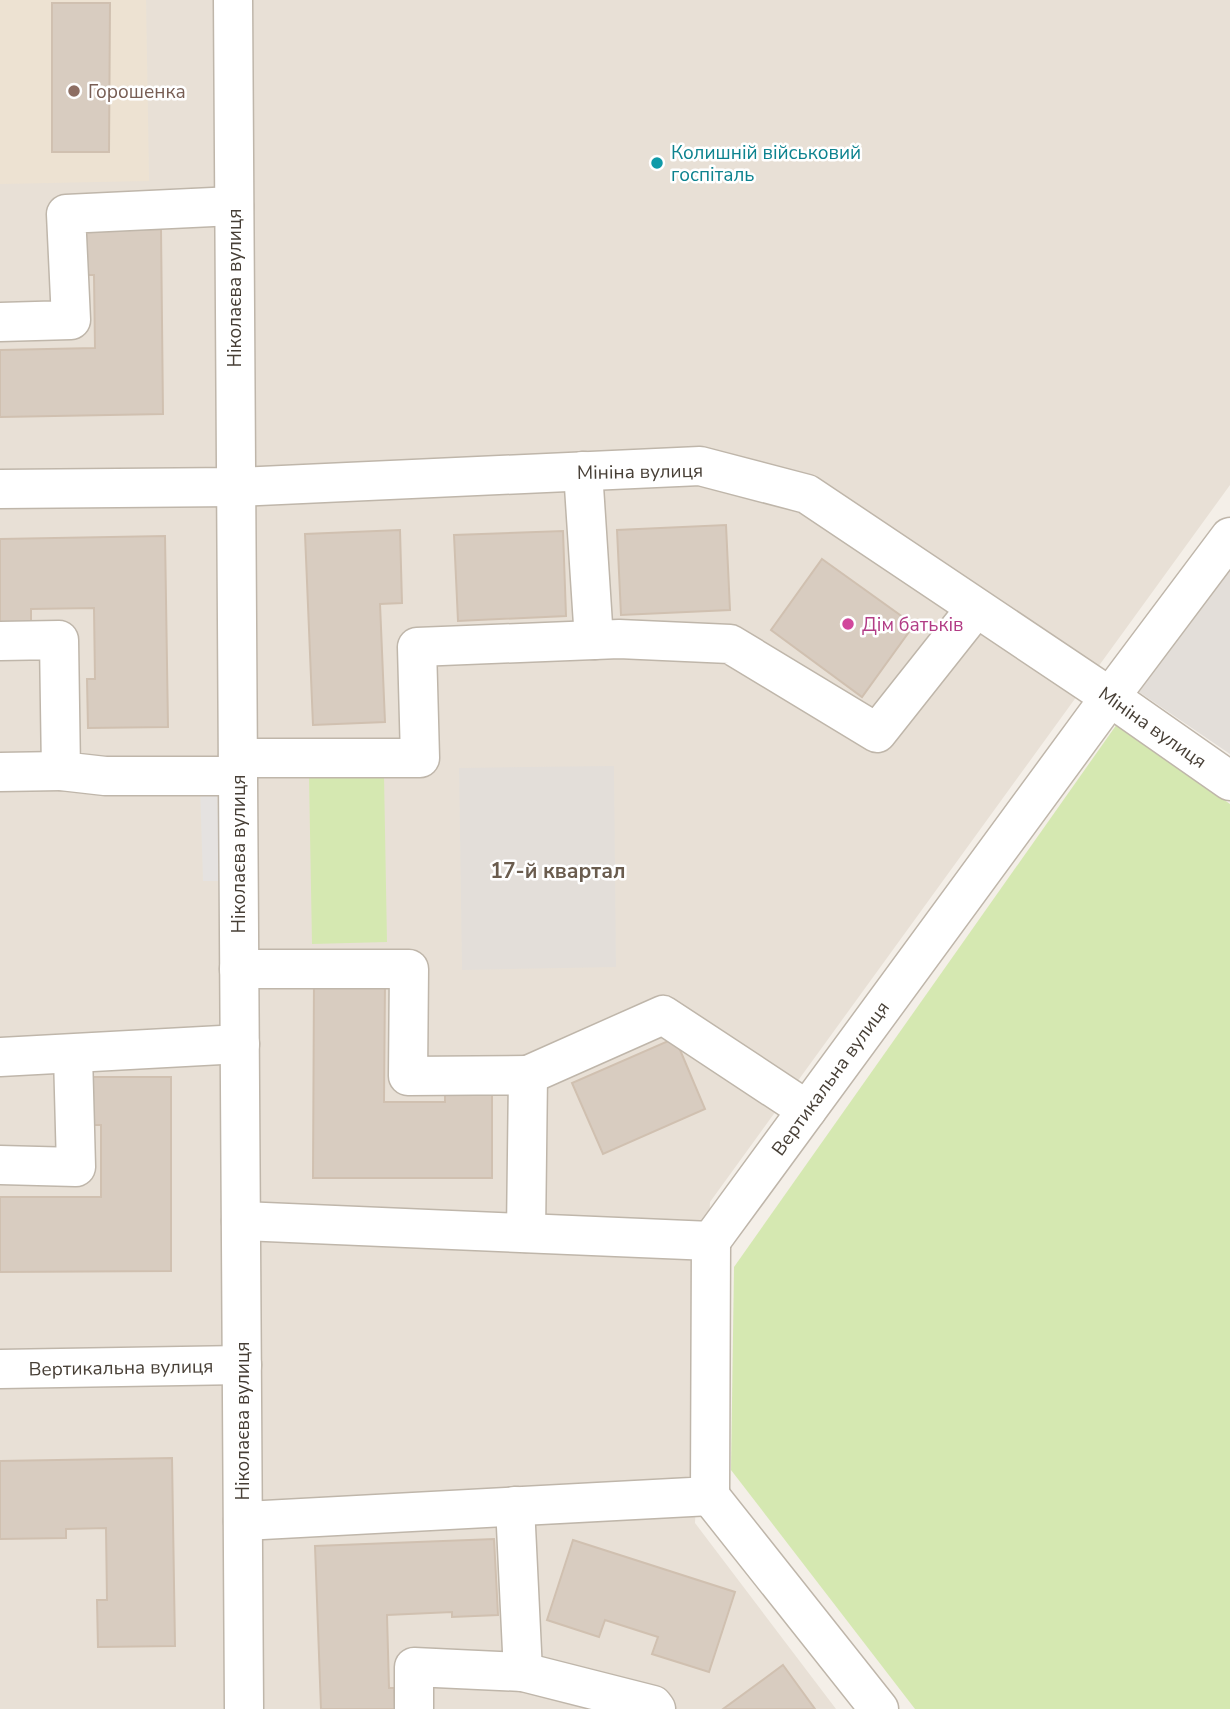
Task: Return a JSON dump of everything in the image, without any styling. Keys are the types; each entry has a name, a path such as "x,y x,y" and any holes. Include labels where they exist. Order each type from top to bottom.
{"street":[{"name":"Ніколаєва вулиця","path":"233,0 244,1709"},
{"path":"0,321 71,320 66,214 234,206"},
{"name":"Мініна вулиця","path":"0,489 236,487 699,466 807,494 1110,697 1230,781"},
{"path":"583,471 594,640"},
{"name":"Вертикальна вулиця","path":"710,1241 1230,537"},
{"path":"0,772 61,771 105,776 420,758 417,647 594,640 730,644 877,733 976,608"},
{"path":"0,641 59,640 61,771"},
{"path":"239,968 409,970 408,1076 527,1075 663,1015 807,1110"},
{"path":"0,1057 240,1044"},
{"path":"0,1165 76,1167 73,1055"},
{"path":"526,1233 527,1075"},
{"path":"241,1222 710,1241 710,1496 879,1709"},
{"name":"Вертикальна вулиця","path":"0,1368 242,1365"},
{"path":"243,1521 710,1496"},
{"path":"515,1506 523,1672"},
{"path":"414,1709 414,1667 523,1672 653,1705 656,1709"}],"shaded area":[{"path":"0,0 1230,0 1230,485 710,1202 695,1523 836,1709 0,1709"},
{"name":"Горошенка","path":"0,0 146,0 149,181 0,184"},
{"path":"1230,570 1230,754 1139,692"},
{"path":"614,766 616,967 462,970 459,768"},
{"path":"200,788 217,788 220,881 203,881"}],"green space":[{"path":"1117,724 1230,804 1230,1709 915,1709 731,1470 734,1267"},
{"path":"384,775 387,942 312,944 309,777"}],"building":[{"path":"52,3 110,3 109,152 52,152"},
{"path":"161,229 163,414 0,417 0,350 95,348 94,275 86,275 85,230"},
{"path":"726,525 730,610 621,615 617,530"},
{"path":"400,530 402,603 380,604 385,722 313,725 305,534"},
{"path":"563,531 566,616 458,621 454,535"},
{"path":"165,536 168,727 88,728 87,679 95,679 94,608 31,609 31,622 0,622 0,539"},
{"path":"822,559 914,625 862,697 771,630"},
{"path":"314,981 385,981 384,1102 445,1102 445,1095 492,1094 492,1178 313,1178"},
{"path":"675,1038 705,1109 603,1154 572,1083"},
{"path":"93,1077 171,1077 171,1271 0,1272 0,1197 101,1197 101,1125 92,1125"},
{"path":"172,1458 175,1646 98,1647 97,1600 107,1600 106,1528 66,1529 66,1538 0,1539 0,1461"},
{"path":"494,1539 498,1615 452,1617 452,1612 387,1615 389,1688 394,1688 395,1709 321,1709 315,1546"},
{"path":"573,1540 735,1592 709,1672 652,1654 658,1637 605,1620 599,1637 547,1620"},
{"path":"783,1665 815,1709 723,1709"}],"place":[{"name":"Горошенка","path":"74,91"},
{"name":"Колишній військовий госпіталь","path":"657,163"},
{"name":"Дім батьків","path":"848,624"}],"district":[{"name":"17-й квартал","path":"558,871"}]}
